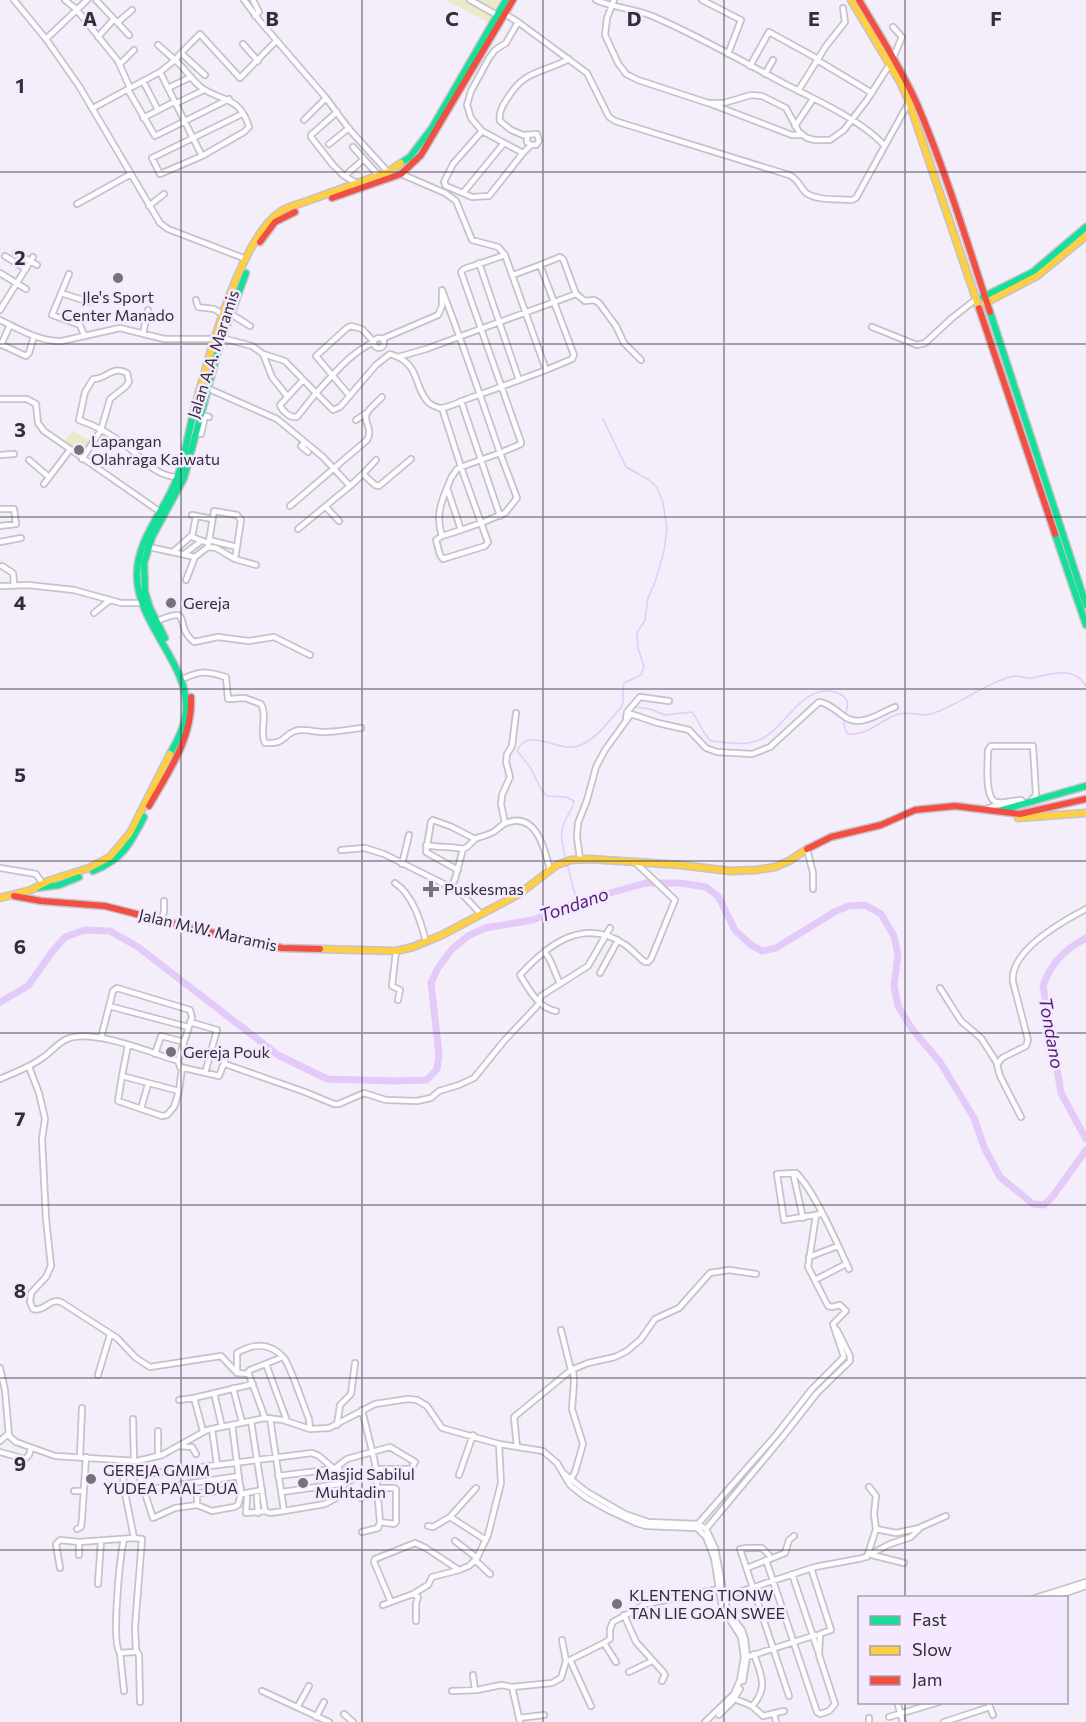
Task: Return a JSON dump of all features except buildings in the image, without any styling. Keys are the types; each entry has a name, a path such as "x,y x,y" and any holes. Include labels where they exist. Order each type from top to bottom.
{"main road":[{"name":"Jalan A.A. Maramis","path":"227,314 246,259 263,227 277,214 379,176 410,157 432,128 506,0"},
{"path":"0,898 42,886 65,883 116,862 129,845 141,817 190,724 192,701 185,678 150,608 144,586 144,563 149,547 186,473 192,436 207,388 218,338 265,234 276,222 295,211 400,174 411,166 426,150 513,0"},
{"path":"851,0 892,61 909,102 981,301 1086,605"},
{"path":"860,0 916,103 943,170 981,301 1086,625"},
{"path":"981,301 1033,272 1086,227"},
{"path":"981,301 1037,276 1086,236"},
{"name":"Jalan A.A. Maramis","path":"141,817 177,741 187,707 182,684 142,603 137,574 140,555 147,534 177,477 192,436 218,338"},
{"path":"992,811 1019,806 1086,786"},
{"path":"580,859 730,871 756,870 782,864 831,837 881,825 915,810 948,806 1012,814 1086,799"},
{"path":"992,811 1005,818 1015,819 1086,813"},
{"name":"Jalan M.W. Maramis","path":"10,896 40,901 105,906 282,948 396,951 426,942 519,894 562,862 580,859"},
{"path":"40,901 42,886"}],"street":[{"path":"14,0 46,39 93,108 159,223 168,229 246,259"},
{"path":"65,0 77,11 120,64 129,89 154,136 229,99"},
{"path":"46,39 87,0"},
{"path":"96,0 129,35"},
{"path":"244,0 255,16 388,172"},
{"path":"253,0 259,12 255,16"},
{"path":"471,0 497,16"},
{"path":"596,0 612,2 652,16 728,54 850,120 884,145"},
{"path":"702,0 741,20 728,54"},
{"path":"612,2 604,28 605,35 618,63 626,74 792,135 802,135 815,140 830,140 844,130 872,93 892,61 902,37 894,27"},
{"path":"798,91 845,22 843,8"},
{"path":"98,36 132,10"},
{"path":"505,14 587,73 609,117 615,121 789,175 797,179 806,192 814,197 852,200 856,198 909,102"},
{"path":"518,22 506,43 495,50 489,58 471,91 467,105 471,118 482,131 523,153"},
{"path":"750,66 769,32 872,93"},
{"path":"93,108 160,72 200,34 240,78 276,41"},
{"path":"158,45 204,90 229,99 242,114 249,127 202,156 159,174 152,158 195,139 242,114"},
{"path":"243,45 258,61"},
{"path":"120,64 134,50"},
{"path":"181,53 205,75"},
{"path":"482,54 489,58"},
{"path":"482,131 453,164 444,182 446,186 481,198 489,196 523,153 531,145 538,143 539,138 534,133 527,136 510,130 500,121 503,104 522,78 569,59"},
{"path":"765,74 773,60"},
{"path":"160,72 202,156"},
{"path":"168,88 191,77"},
{"path":"143,81 158,110"},
{"path":"144,118 204,90"},
{"path":"708,103 724,103 751,95 762,96 786,108 802,135"},
{"path":"304,120 326,98"},
{"path":"795,126 813,99"},
{"path":"337,112 311,137 343,176 356,183"},
{"path":"329,144 349,128"},
{"path":"527,136 527,142 531,145"},
{"path":"463,193 504,144"},
{"path":"353,147 379,176"},
{"path":"348,173 364,159"},
{"path":"77,204 131,174"},
{"path":"400,174 445,193 456,201 472,240 498,247 505,255 546,370"},
{"path":"149,206 164,194"},
{"path":"16,253 32,259 37,265"},
{"path":"442,536 438,521 440,505 457,469 520,445 521,442 461,272 462,269 505,255"},
{"path":"5,256 26,269"},
{"path":"513,274 560,257 563,259 576,294 585,301 594,300 599,303 616,326 624,344 641,360"},
{"path":"0,310 32,259"},
{"path":"479,264 519,380"},
{"path":"349,395 316,356 351,326 362,329 375,346 398,357 412,368 427,401 442,408 546,370 574,356 540,265"},
{"path":"0,273 26,289"},
{"path":"69,274 52,315 80,325 84,335"},
{"path":"303,380 280,406 288,414 296,417 355,352 378,338 382,339 438,315 442,306 442,290 517,498 500,516 481,523 461,530 442,536 436,540 440,555 444,559 487,544 481,523 442,408"},
{"path":"61,293 89,302"},
{"path":"398,357 426,349 576,294"},
{"path":"196,300 198,307 214,309 250,326"},
{"path":"872,327 917,345 925,343 967,307 981,301"},
{"path":"143,334 148,310"},
{"path":"0,320 34,336 58,341 120,328 164,339 218,338 252,346 263,354 285,361 333,410 340,407 376,365 390,354"},
{"path":"10,325 1,345 26,356 34,336"},
{"path":"380,348 384,343 382,339"},
{"path":"263,354 272,377 287,396"},
{"path":"82,459 102,430 109,400 129,382 127,374 119,369 101,379 93,379 86,392 79,420 102,430 156,471 177,477"},
{"path":"207,388 274,418 308,452"},
{"path":"356,420 382,397"},
{"path":"0,399 30,400 36,404 40,428 69,451 159,511"},
{"path":"461,401 500,516"},
{"path":"290,506 368,440 370,430 366,413"},
{"path":"192,436 201,434 205,417 209,417"},
{"path":"301,446 334,468 350,486"},
{"path":"44,484 69,451"},
{"path":"0,455 14,454"},
{"path":"363,474 379,486 411,459"},
{"path":"29,460 49,477"},
{"path":"298,529 350,486 376,460"},
{"path":"186,473 193,477"},
{"path":"447,488 461,530"},
{"path":"440,505 451,501"},
{"path":"326,507 339,521"},
{"path":"0,509 13,508 19,539 0,542"},
{"path":"186,580 195,556 208,544 213,512 216,510 237,515 240,518 235,559"},
{"path":"173,552 191,536 194,516 212,519"},
{"path":"0,526 16,524"},
{"path":"191,536 235,559 256,565"},
{"path":"184,554 201,541"},
{"path":"208,544 237,547"},
{"path":"149,547 195,556"},
{"path":"2,566 13,573 14,584"},
{"path":"0,586 14,584 74,591 121,603 142,603"},
{"path":"94,613 110,600"},
{"path":"157,621 174,613 177,614 181,617 188,635 194,642 222,636 249,641 274,637 310,655"},
{"path":"185,678 199,672 226,677 227,708"},
{"path":"626,720 627,712 640,697 669,700"},
{"path":"228,699 245,698 261,704 265,714 263,738 265,742 282,741 291,732 301,730 322,732 361,728"},
{"path":"580,859 578,823 596,767 629,715 633,714 650,721 689,730 706,748 717,752 752,754 770,747 818,703 824,702 830,705 843,717 853,722 872,719 895,707"},
{"path":"505,823 501,804 502,795 510,777 506,762 507,754 512,746 516,713"},
{"path":"992,811 996,805 1023,802 1035,798 1036,795 1033,746 991,746 988,750 988,792 997,802 1021,800 1023,802"},
{"path":"458,870 426,852 433,820 475,839"},
{"path":"426,844 444,849 448,847 469,848 475,839 492,833 505,823 520,822 532,826 544,845 550,870"},
{"path":"402,864 409,835"},
{"path":"341,850 372,849 451,887 465,897 480,913"},
{"path":"451,887 463,849"},
{"path":"807,849 813,873 813,890"},
{"path":"556,1011 549,1010 538,1001 520,975 558,941 573,935 607,935 626,945 642,960 648,962 675,903 674,898 637,864"},
{"path":"0,868 36,874 42,886"},
{"path":"395,883 402,888 412,904 426,942"},
{"path":"161,920 165,912 164,901"},
{"path":"997,1063 1026,1046 1028,1040 1012,982 1014,969 1032,945 1047,931 1086,909"},
{"path":"182,1068 219,1076 226,1061 334,1104 364,1093 386,1100 422,1100 433,1097 439,1091 479,1074 504,1041 537,1006 541,996 588,966 610,928"},
{"path":"600,973 618,940"},
{"path":"396,951 392,986 400,990 398,1000"},
{"path":"545,952 560,984"},
{"path":"101,1038 113,991 117,988 188,1008 192,1013 178,1061"},
{"path":"940,988 963,1023 981,1038 997,1063 1000,1076 1021,1117"},
{"path":"109,1006 217,1030 205,1072"},
{"path":"155,1054 161,1035 184,1042"},
{"path":"0,1079 29,1067 68,1039 74,1037 101,1038 128,1045 178,1061 182,1068 178,1091 174,1107 167,1115 162,1116 118,1101 128,1045"},
{"path":"29,1067 39,1093 45,1119 42,1139 51,1266 46,1277 33,1290 30,1302 33,1309 39,1310 58,1300 117,1338 141,1362 150,1367 221,1356 237,1373 249,1374"},
{"path":"122,1076 178,1091"},
{"path":"141,1109 147,1084"},
{"path":"793,1173 802,1218"},
{"path":"815,1280 848,1267 818,1214 804,1183 797,1174 777,1174 784,1220 818,1214"},
{"path":"698,1524 814,1391 850,1359 845,1344 833,1323 846,1311 840,1305 830,1307 808,1268 818,1214"},
{"path":"809,1257 838,1246"},
{"path":"517,1447 514,1417 572,1370 627,1351 641,1339 656,1319 680,1308 710,1273 729,1270 756,1274"},
{"path":"561,1330 574,1382 572,1409 583,1444 571,1479"},
{"path":"98,1375 110,1335"},
{"path":"237,1373 237,1353 256,1345 264,1345 283,1357 309,1419 310,1429"},
{"path":"283,1357 250,1370 249,1374 268,1418 284,1511"},
{"path":"337,1425 339,1409 351,1394 355,1363"},
{"path":"266,1364 287,1421"},
{"path":"0,1368 5,1390 8,1434 11,1439 55,1456 135,1461 158,1456 203,1431 268,1418 287,1421 310,1429 329,1428 375,1404 394,1400 417,1401 432,1412 442,1428 500,1444 543,1451 553,1459 575,1489 636,1523 656,1527 693,1527 700,1530 706,1537 711,1549 723,1612 741,1637 746,1657 734,1694 705,1722"},
{"path":"179,1400 252,1384"},
{"path":"233,1388 242,1422"},
{"path":"706,1529 778,1442 814,1391"},
{"path":"214,1393 222,1427"},
{"path":"194,1398 203,1431"},
{"path":"77,1528 81,1527 82,1519 82,1408"},
{"path":"362,1410 375,1469 380,1522 378,1528 363,1532"},
{"path":"133,1419 135,1461 153,1518 175,1508 197,1505 212,1511 238,1505 241,1491 232,1425"},
{"path":"251,1421 265,1511"},
{"path":"212,1429 218,1465"},
{"path":"158,1431 158,1456"},
{"path":"0,1441 8,1434"},
{"path":"459,1475 473,1436"},
{"path":"383,1605 413,1594 429,1584 432,1577 469,1566 476,1559 486,1540 501,1483 500,1444"},
{"path":"179,1446 192,1447 196,1455"},
{"path":"278,1476 336,1467 347,1459 393,1447 415,1462 411,1469 375,1469 345,1483 282,1492"},
{"path":"0,1452 25,1459 31,1448"},
{"path":"139,1475 315,1454 336,1467 345,1483"},
{"path":"122,1461 124,1488 134,1538"},
{"path":"560,1470 596,1501 625,1514 648,1522 698,1524 706,1529 715,1548 728,1612 744,1635 746,1657 743,1680 735,1699 710,1722"},
{"path":"144,1490 239,1476"},
{"path":"247,1497 246,1513 284,1511 319,1505 336,1498 345,1483"},
{"path":"869,1487 876,1496 873,1514 876,1529 870,1556"},
{"path":"361,1497 378,1488 397,1490 396,1522 394,1524 380,1522"},
{"path":"428,1526 434,1527 450,1517 476,1488"},
{"path":"197,1505 197,1496 201,1493 262,1490"},
{"path":"74,1491 83,1491"},
{"path":"258,1496 258,1513"},
{"path":"336,1498 340,1502"},
{"path":"876,1529 896,1533 921,1527 946,1516"},
{"path":"450,1517 486,1540"},
{"path":"724,1597 812,1568 870,1556 892,1543 913,1536 921,1527"},
{"path":"747,1568 785,1553 789,1540 794,1536"},
{"path":"124,1539 116,1619 116,1649 120,1653 124,1691"},
{"path":"60,1568 57,1542 60,1540 79,1542 142,1539 137,1596 136,1650 139,1655 140,1702"},
{"path":"98,1584 101,1541"},
{"path":"79,1542 79,1555"},
{"path":"455,1542 490,1574"},
{"path":"391,1602 374,1562 375,1559 415,1543 459,1570"},
{"path":"789,1695 741,1549 762,1548 768,1558 793,1643 817,1712 820,1714 829,1711 835,1704 792,1574"},
{"path":"870,1556 904,1563"},
{"path":"746,1657 830,1631 812,1568"},
{"path":"1042,1596 1086,1584"},
{"path":"1056,1596 1086,1584"},
{"path":"591,1706 570,1660 604,1644 609,1639 609,1629 613,1622 646,1604 719,1589"},
{"path":"413,1594 418,1597 416,1621"},
{"path":"624,1615 636,1642 664,1673 662,1681"},
{"path":"819,1655 820,1634"},
{"path":"452,1691 475,1690 501,1685 512,1687 552,1683 561,1678 566,1661 562,1640"},
{"path":"604,1644 616,1662"},
{"path":"120,1653 130,1654 136,1650"},
{"path":"752,1706 757,1701 763,1685 754,1654"},
{"path":"629,1672 652,1661"},
{"path":"473,1675 475,1690"},
{"path":"298,1706 309,1686"},
{"path":"512,1687 520,1720 544,1715"},
{"path":"262,1691 329,1722"},
{"path":"735,1699 752,1706 764,1716 784,1711"},
{"path":"316,1717 324,1702"},
{"path":"898,1704 903,1722"},
{"path":"889,1717 933,1704"},
{"path":"944,1722 989,1705 993,1715"},
{"path":"344,1713 353,1722"},
{"path":"774,1713 776,1722"}],"green space":[{"path":"446,0 500,0 488,22"},
{"name":"Lapangan Olahraga Kaiwatu","path":"73,431 91,441 81,457 62,444"}],"waterway":[{"path":"565,857 562,831 574,801 566,797 547,796 530,767 517,751 521,744 534,740 565,747 579,746 600,731 622,706 624,683 641,675 644,667 638,648 637,633 645,620 648,598 664,551 667,528 663,503 657,487 626,467 603,419"},
{"path":"634,707 650,709 665,715 692,712 711,741 745,743 765,737 805,699 824,691 835,692 846,699 845,729 848,734 856,734 869,730 899,714 931,714 1013,676 1032,678 1054,673 1068,673 1081,679 1086,686"},
{"path":"567,864 577,902"},
{"name":"Tondano","path":"0,1002 28,986 65,937 85,930 110,931 138,947 278,1055 327,1079 427,1080 437,1069 439,1054 431,983 438,968 452,949 468,936 485,928 533,920 577,902 646,883 680,883 706,887 718,896 735,930 751,945 762,951 776,948 836,911 849,906 865,905 881,914 894,936 898,955 894,986 898,1006 912,1029 940,1062 974,1118 984,1147 1000,1177 1033,1204 1044,1205 1086,1150"},
{"name":"Tondano","path":"1086,938 1059,958 1050,970 1043,986 1061,1093 1086,1139"}],"traffic: fast":[{"path":"401,163 410,157 432,128 506,0"},
{"path":"983,297 1033,272 1086,227"},
{"path":"165,638 145,592 144,563 152,537 184,478 220,343 246,273"},
{"path":"990,312 1086,605"},
{"path":"170,754 184,723 185,694 172,660 145,611 139,593 137,575 138,562 146,537 177,478 194,411"},
{"path":"1055,534 1086,625"},
{"path":"1002,810 1086,786"},
{"path":"93,871 119,856 144,817"},
{"path":"36,888 59,885 79,877"}],"traffic: slow":[{"path":"851,0 900,82 909,102 979,308"},
{"path":"194,411 226,304 251,248 265,227 287,208 388,172 401,163"},
{"path":"985,303 1037,276 1086,236"},
{"path":"0,898 31,890 48,881 89,868 110,857 130,833 170,754"},
{"path":"1018,818 1086,813"},
{"path":"320,949 396,951 413,947 442,935 519,894 557,865 571,860 590,859 680,865 730,871 756,870 775,867 807,849"}],"traffic: jam":[{"path":"332,198 401,174 421,155 513,0"},
{"path":"859,0 897,64 928,130 990,312"},
{"path":"260,242 275,222 295,212"},
{"path":"979,308 1055,534"},
{"path":"149,806 184,741 191,712 191,697"},
{"path":"807,849 831,837 881,825 915,810 955,806 1020,814 1086,799"},
{"path":"14,896 41,901 105,906 282,948 320,949"}],"place":[{"name":"Jle's Sport Center Manado","path":"118,278"},
{"name":"Lapangan Olahraga Kaiwatu","path":"79,450"},
{"name":"Gereja","path":"171,603"},
{"name":"Puskesmas","path":"431,889"},
{"name":"Gereja Pouk","path":"171,1052"},
{"name":"GEREJA GMIM YUDEA PAAL DUA","path":"91,1479"},
{"name":"Masjid Sabilul Muhtadin","path":"303,1483"},
{"name":"KLENTENG TIONW TAN LIE GOAN SWEE","path":"617,1604"}]}
